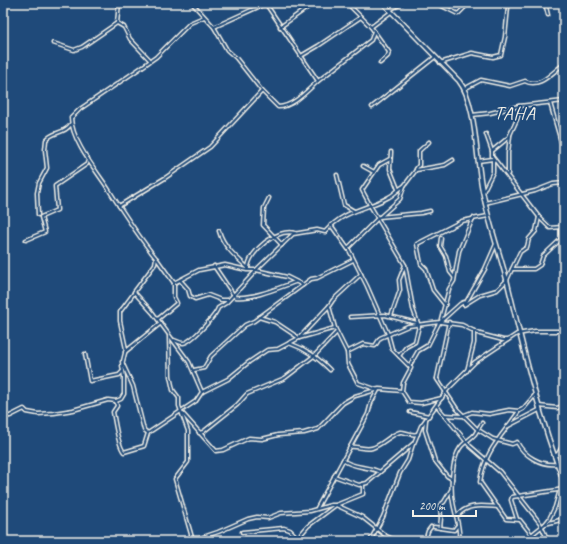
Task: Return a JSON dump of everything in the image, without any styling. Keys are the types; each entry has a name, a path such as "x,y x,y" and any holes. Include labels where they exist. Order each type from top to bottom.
{"street":[{"path":"53,43 74,50 82,47 117,22 119,3"},
{"path":"192,3 214,27 227,50 250,74 262,91 278,107 284,107 308,91 318,81 371,40 374,30"},
{"path":"214,27 266,3 280,27 318,81"},
{"path":"280,27 314,3"},
{"path":"347,3 374,30 389,52 388,56 380,63"},
{"path":"383,3 464,89 471,115 482,193 536,394 554,456 563,476 564,482"},
{"path":"371,27 390,11 403,3"},
{"path":"436,3 458,14 469,3"},
{"path":"440,63 472,53 493,57 501,55 505,37 508,7 510,3"},
{"path":"545,3 548,15"},
{"path":"158,319 177,303 174,297 174,283 132,227 88,159 77,139 71,124 71,118 76,112 151,60 190,23 204,16"},
{"path":"301,56 361,17"},
{"path":"117,22 124,28 130,39 151,60"},
{"path":"372,107 435,57"},
{"path":"464,89 481,80 510,86 525,81 532,84 537,83 564,64"},
{"path":"118,206 165,178 210,147 262,91"},
{"path":"471,115 490,113 519,106 564,101"},
{"path":"550,103 564,152"},
{"path":"508,175 510,135 518,117 519,106"},
{"path":"38,215 37,193 39,184 47,168 45,150 46,140 51,135 66,130 71,124"},
{"path":"482,193 493,172 494,159 486,134"},
{"path":"492,151 510,135"},
{"path":"349,250 349,246 377,218 400,199 404,186 419,165 419,151 429,142"},
{"path":"391,152 392,156 390,160 392,176 398,189"},
{"path":"26,240 45,232 41,217 57,210 55,186 87,164 88,159"},
{"path":"477,161 494,159"},
{"path":"494,159 508,175 539,217 550,228 563,226 561,239 564,245"},
{"path":"390,160 380,165 362,190 405,265 413,309 419,323 419,332 415,342 406,347 399,356"},
{"path":"416,170 445,165 453,160"},
{"path":"363,166 374,172"},
{"path":"337,175 344,204 354,211"},
{"path":"485,203 523,195 553,184 564,183"},
{"path":"249,269 248,264 255,252 275,236 284,232 295,233 317,230 325,232 331,225 354,211 389,197 404,186"},
{"path":"269,198 264,208 263,225 282,245"},
{"path":"381,216 430,211"},
{"path":"446,306 434,290 426,269 421,264 417,244 462,220 489,216"},
{"path":"464,305 480,295 497,290 506,280 520,252 527,247 529,239 536,231 539,217"},
{"path":"442,398 421,403 409,402 402,391 403,383 411,368 410,365 418,351 428,345 440,322 446,306 448,288 454,281 459,251 473,218"},
{"path":"331,225 349,250 361,274 378,315 388,334 392,348 410,365"},
{"path":"219,231 220,237 229,251 249,269"},
{"path":"172,340 183,343 190,340 204,325 209,323 217,313 218,308 228,300 255,271 295,233"},
{"path":"441,238 440,246 446,256 450,272 454,277"},
{"path":"512,269 534,269 540,265 543,256 561,239"},
{"path":"464,305 485,269 496,243"},
{"path":"3,417 10,416 24,409 27,412 38,414 73,410 108,400 116,401 124,394 122,361 125,352 123,332 120,322 120,312 155,264 156,258"},
{"path":"194,370 204,368 211,356 237,332 311,279 317,278 353,260"},
{"path":"174,283 199,270 225,265 287,276 295,282 304,285"},
{"path":"391,316 400,290 399,280 405,265"},
{"path":"214,266 235,297 242,298 260,294 295,282"},
{"path":"299,338 333,300 361,274"},
{"path":"180,280 188,289 190,296 195,299 208,296 228,300"},
{"path":"134,292 158,319 194,370 202,392"},
{"path":"440,322 460,304 464,302 464,305"},
{"path":"329,306 336,333 347,352 348,364 358,383 378,390 402,391"},
{"path":"350,317 378,315 391,316 419,323 449,322 462,325 486,336 508,340"},
{"path":"259,316 275,322 299,338"},
{"path":"449,322 437,379 457,409 477,429 493,439 512,444 517,442 522,452 543,464 558,464"},
{"path":"125,352 161,323"},
{"path":"347,352 363,344 375,346 380,338 419,323"},
{"path":"116,401 118,406 113,412 122,450 124,452 144,446 148,433 196,401 202,392 229,378 267,350 278,348 299,338 335,328"},
{"path":"466,372 474,343 474,331"},
{"path":"370,541 385,512 400,473 408,460 418,434 446,392 475,362 519,333 534,331 564,332"},
{"path":"198,433 203,432 237,405 247,394 284,378 315,355 336,333"},
{"path":"169,335 170,376 173,390 179,398 181,412 198,433 216,451 223,450 249,438 262,439 278,434 304,433 318,429 343,403 355,396 378,390"},
{"path":"289,343 303,348 315,355 330,370"},
{"path":"85,354 90,381 119,375 123,371"},
{"path":"122,361 133,386 144,430 148,433"},
{"path":"317,509 368,414 370,406 378,390"},
{"path":"531,534 524,523 516,519 506,518 480,482 485,460 506,426 536,394"},
{"path":"437,406 466,441 485,460 500,472 541,526 548,540 553,541"},
{"path":"506,426 540,408 557,408 564,406"},
{"path":"444,415 464,416 472,412 489,414 509,410 519,411"},
{"path":"410,412 429,416"},
{"path":"183,414 188,431 188,462 175,480 193,541 248,519 257,517 268,518 281,513 317,509 331,505 336,505 362,517 377,527 386,536 397,541"},
{"path":"426,420 425,430 435,462 447,476 452,479"},
{"path":"458,541 457,516 454,509 451,489 454,460 459,449 482,424"},
{"path":"350,447 368,449 374,448 399,432 404,432 410,435 418,434"},
{"path":"334,476 359,485 367,483 414,443"},
{"path":"554,456 558,454 564,443"},
{"path":"343,460 348,465 371,468 380,472"},
{"path":"295,541 308,526 336,505 363,494 363,484"},
{"path":"440,528 440,505 444,502 451,489"},
{"path":"545,524 553,511 560,489"},
{"path":"516,519 511,500 512,497 517,495 564,489"},
{"path":"457,516 466,508 474,506 498,507"},
{"path":"529,541 528,538 531,534 541,526 564,519"},
{"path":"425,541 428,531 433,527 454,530 458,525"},
{"path":"242,532 284,528 290,530 297,537"}],"district":[{"name":"TAHA","path":"515,112"}]}
